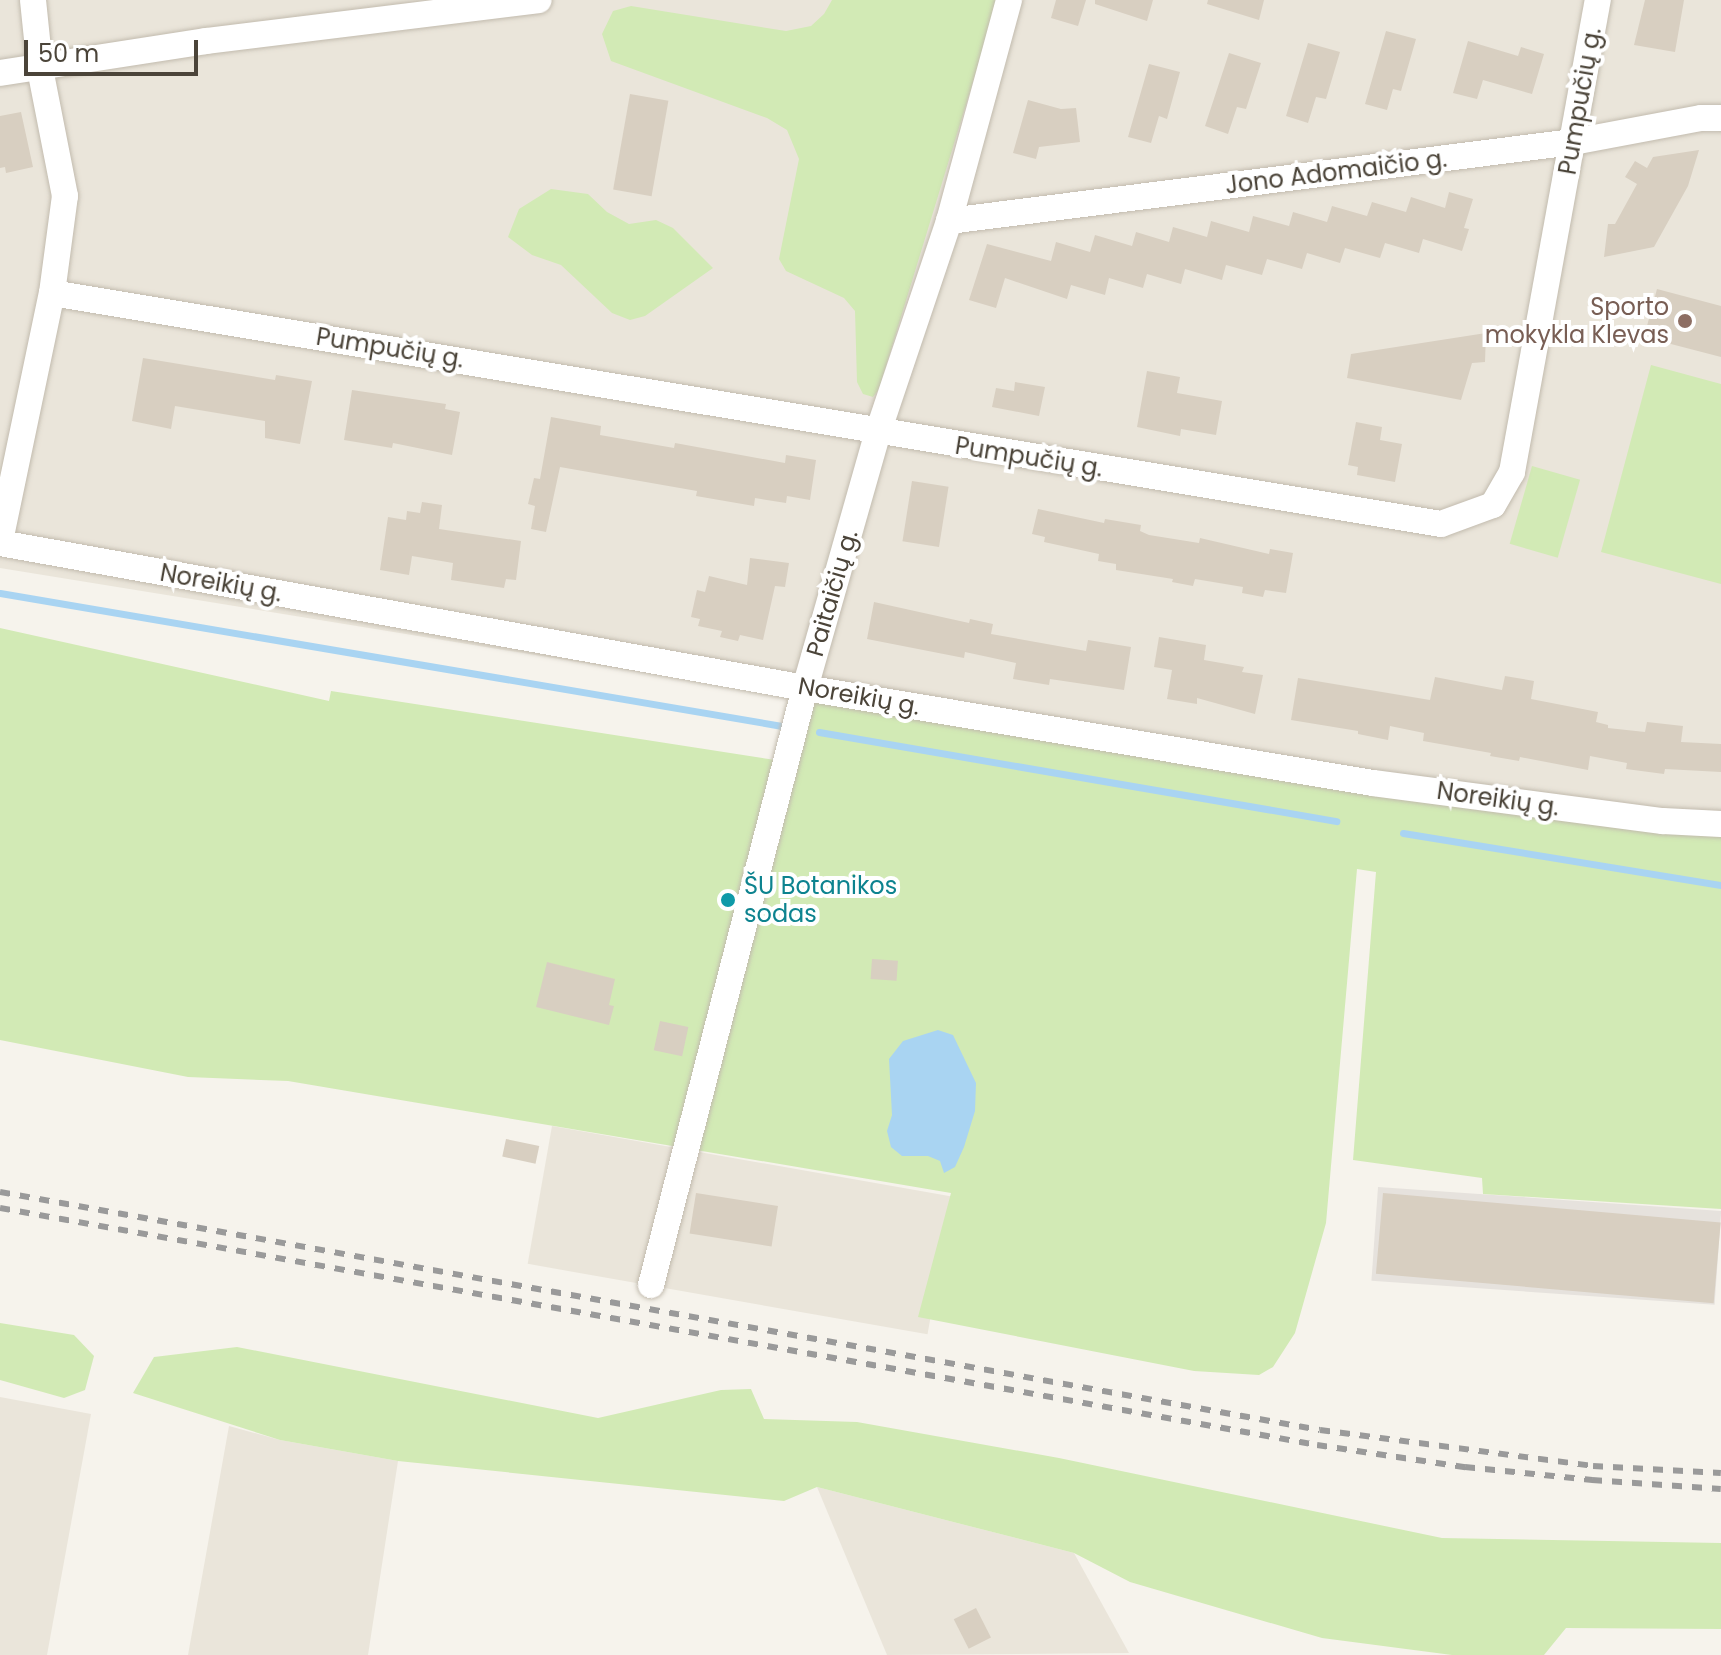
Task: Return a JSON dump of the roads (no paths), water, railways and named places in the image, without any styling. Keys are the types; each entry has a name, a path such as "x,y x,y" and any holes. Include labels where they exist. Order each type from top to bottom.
{"street":[{"name":"Noreikių g.","path":"33,0 40,68 65,196 52,293 0,542 805,688 1373,783 1663,821 1721,824"},
{"path":"0,73 206,41 538,0"},
{"name":"Paitaičių g.","path":"651,1285 805,688 878,432 949,221 1009,0"},
{"name":"Pumpučių g.","path":"52,293 1441,524 1493,505 1512,472 1598,0"},
{"name":"Jono Adomaičio g.","path":"949,221 1573,142 1701,118 1721,118"}],"water":[{"path":"938,1030 953,1035 976,1083 975,1111 964,1147 955,1167 944,1173 940,1161 928,1156 902,1156 891,1147 887,1131 892,1115 889,1059 903,1041"}],"waterway":[{"path":"0,593 782,726"},
{"path":"819,732 1336,821"},
{"path":"1403,833 1721,885"}],"railway":[{"path":"0,1192 1320,1430 1593,1466 1721,1473"},
{"path":"0,1208 1317,1445 1465,1467 1721,1489"}],"place":[{"name":"Sporto mokykla Klevas","path":"1685,321"},
{"name":"ŠU Botanikos sodas","path":"728,900"}]}
